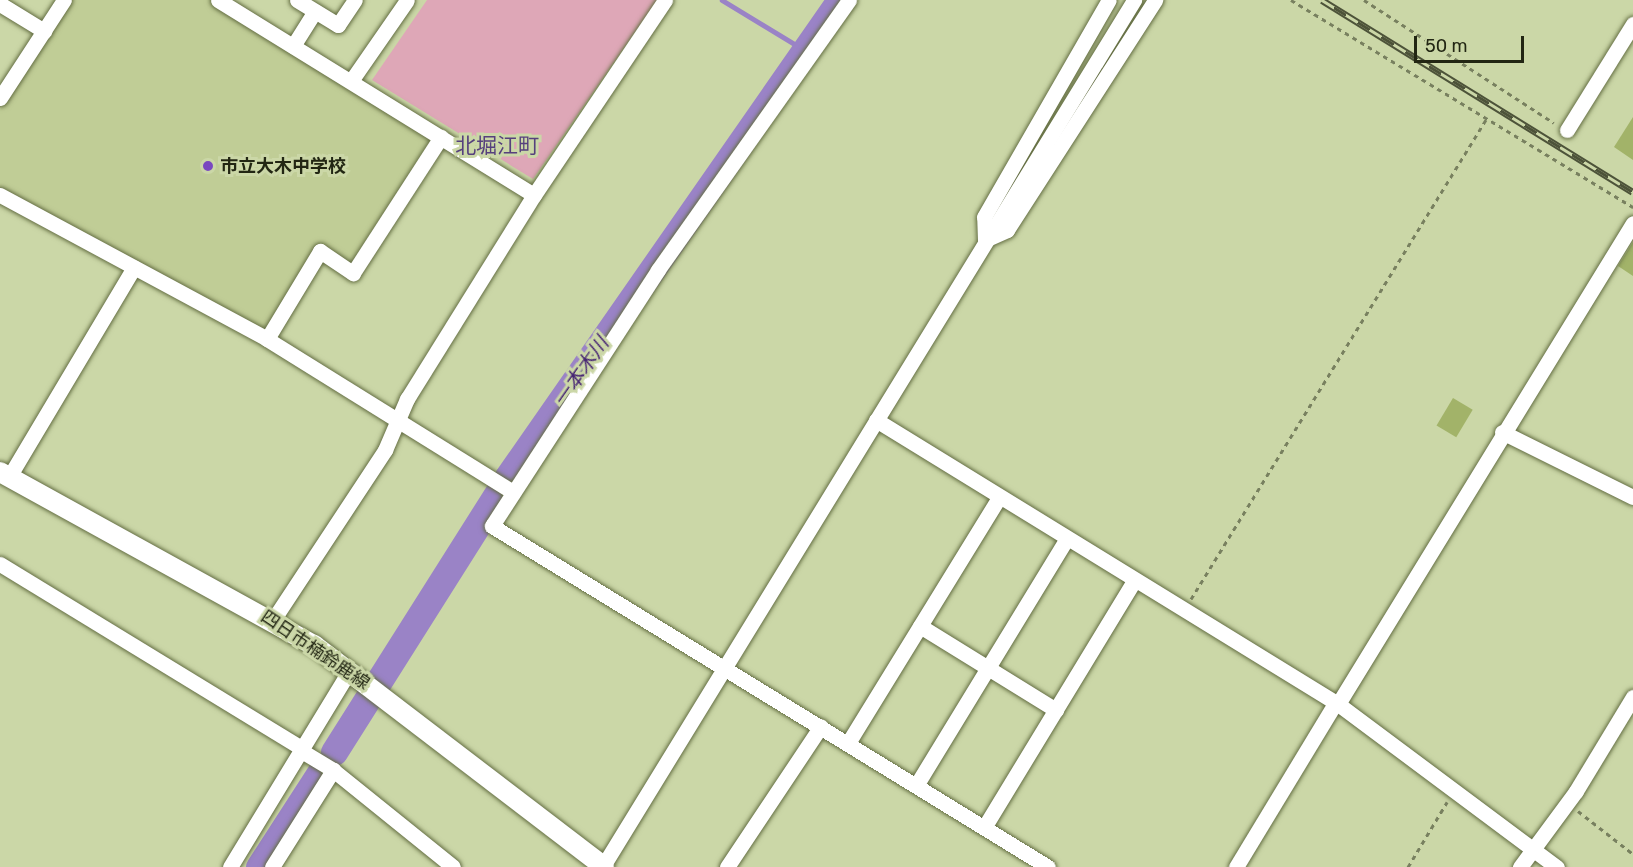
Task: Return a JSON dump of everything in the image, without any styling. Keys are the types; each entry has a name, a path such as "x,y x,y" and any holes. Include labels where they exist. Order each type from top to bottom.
{"main road":[{"name":"四日市楠鈴鹿線","path":"4,474 273,620 349,671 604,867"}],"street":[{"path":"0,98 64,0"},
{"path":"218,0 534,195"},
{"path":"297,0 338,25 355,0"},
{"path":"351,81 407,0"},
{"path":"273,620 399,421 407,399 534,195 665,0"},
{"path":"849,0 658,270 492,526 986,826 1042,866"},
{"path":"985,240 984,218 1109,0"},
{"path":"604,867 985,240 1134,0"},
{"path":"985,240 1007,230 1155,0"},
{"path":"0,4 44,31"},
{"path":"293,46 315,11"},
{"path":"1567,130 1633,24"},
{"path":"267,339 320,251 353,273 441,137"},
{"path":"0,195 267,339 513,492"},
{"path":"1236,867 1502,432 1633,223"},
{"path":"4,474 134,267"},
{"path":"876,420 998,499 1185,609 1337,703 1453,793 1557,867"},
{"path":"1502,432 1633,497"},
{"path":"848,743 998,499"},
{"path":"917,784 1066,540"},
{"path":"0,564 333,770 453,867"},
{"path":"986,826 1134,581"},
{"path":"920,626 1056,710"},
{"path":"230,867 349,671"},
{"path":"1520,867 1568,803 1633,697"},
{"path":"727,867 821,726"},
{"path":"272,867 333,770"}],"path":[{"path":"1291,0 1633,207"},
{"path":"1365,0 1567,130"},
{"path":"1185,609 1487,118"},
{"path":"1408,867 1453,793"},
{"path":"1568,803 1633,854"}],"shaded area":[{"name":"市立大木中学校","path":"71,0 211,0 430,138 430,144 352,263 318,248 267,328 260,330 0,188 0,110"},
{"path":"427,0 657,0 533,179 372,80"}],"building":[{"path":"1633,117 1633,160 1614,147"},
{"path":"1633,242 1633,276 1618,266"},
{"path":"1453,398 1473,410 1456,437 1437,425"}],"waterway":[{"path":"722,0 798,46"},
{"name":"一本木川","path":"334,752 507,478 840,0"},
{"name":"一本木川","path":"259,867 321,771"}],"railway":[{"path":"1322,0 1633,192"}],"place":[{"name":"市立大木中学校","path":"208,166"}],"district":[{"name":"北堀江町","path":"497,146"}]}
